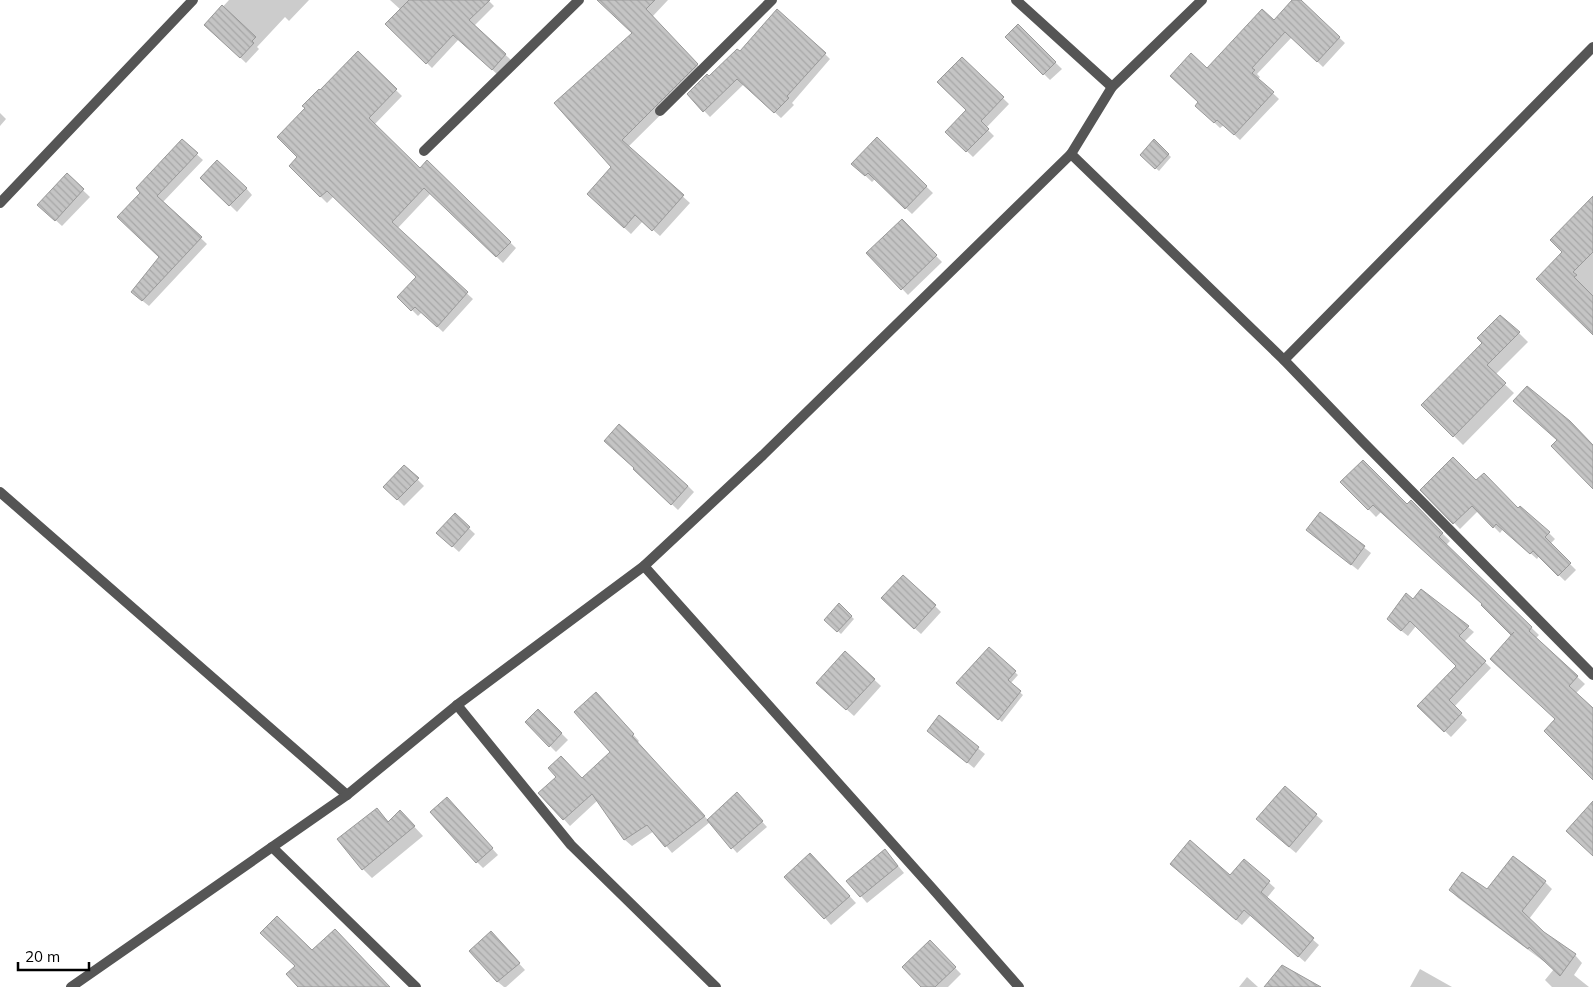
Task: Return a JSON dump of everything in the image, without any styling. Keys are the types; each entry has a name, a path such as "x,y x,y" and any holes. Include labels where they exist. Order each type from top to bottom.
{"street":[{"path":"0,203 193,0"},
{"path":"424,151 579,0"},
{"path":"660,112 772,0"},
{"path":"1016,0 1112,87"},
{"path":"72,987 347,795 457,705 644,566 763,455 1071,154 1112,87 1202,0"},
{"path":"1284,360 1593,46"},
{"path":"1071,154 1284,360 1593,675"},
{"path":"0,492 347,795"},
{"path":"644,566 1018,987"},
{"path":"457,705 571,845 716,987"},
{"path":"272,847 416,987"}],"building":[{"path":"409,0 490,0 469,20 506,54 492,70 453,35 426,64 385,24"},
{"path":"597,0 655,0 646,9 698,64 622,140 684,195 652,231 635,215 624,228 587,194 611,167 554,103 632,33"},
{"path":"1292,0 1301,0 1340,37 1317,62 1285,32 1252,68 1255,70 1252,73 1274,92 1234,135 1217,120 1214,123 1195,106 1198,102 1170,76 1191,53 1207,68 1262,9 1274,20"},
{"path":"222,5 256,37 252,41 254,43 240,58 204,25"},
{"path":"777,9 826,53 787,96 789,98 774,113 737,79 703,112 687,94 737,49 740,51"},
{"path":"1018,24 1056,62 1043,75 1005,37"},
{"path":"358,51 397,89 369,118 420,168 427,160 511,242 496,257 424,188 392,222 468,292 437,327 415,307 411,311 397,297 416,277 327,191 320,197 289,166 297,157 277,137 305,108 302,106"},
{"path":"962,57 1004,97 981,121 989,129 966,152 945,132 966,110 937,82"},
{"path":"877,137 927,186 905,209 868,173 865,176 851,164"},
{"path":"182,139 198,153 157,196 202,237 142,301 131,292 159,257 117,217 140,193 136,188"},
{"path":"1154,139 1169,154 1155,169 1140,155"},
{"path":"217,160 247,188 229,206 200,178"},
{"path":"67,173 84,189 55,221 37,205"},
{"path":"1593,196 1593,252 1573,272 1577,275 1574,277 1593,296 1593,335 1536,279 1562,252 1550,240"},
{"path":"902,219 937,255 901,290 866,253"},
{"path":"1500,315 1520,332 1487,365 1506,383 1453,437 1421,405 1482,343 1477,338"},
{"path":"1527,386 1570,421 1593,445 1593,489 1551,446 1557,440 1513,401"},
{"path":"619,424 688,486 671,505 604,441"},
{"path":"1453,457 1476,480 1484,473 1518,508 1520,506 1550,532 1545,537 1571,563 1558,576 1533,551 1530,554 1496,524 1493,528 1472,506 1453,524 1420,490"},
{"path":"1363,460 1407,504 1411,500 1443,533 1439,537 1532,627 1529,631 1578,676 1569,686 1593,708 1593,780 1544,731 1555,719 1490,659 1514,632 1511,635 1482,604 1373,505 1368,510 1340,482"},
{"path":"404,465 419,478 397,500 383,487"},
{"path":"1320,512 1365,546 1351,565 1306,530"},
{"path":"455,513 470,527 452,547 436,533"},
{"path":"903,575 936,605 914,629 881,598"},
{"path":"1421,589 1469,626 1459,636 1486,661 1449,700 1462,713 1444,732 1417,706 1456,666 1410,621 1401,631 1387,619 1406,593 1413,599"},
{"path":"839,603 852,616 837,632 824,620"},
{"path":"989,647 1016,671 1008,680 1021,691 998,720 956,683"},
{"path":"845,651 875,679 846,710 816,683"},
{"path":"596,692 634,734 632,736 705,816 665,847 647,825 624,840 592,794 563,820 538,793 556,777 548,768 561,756 582,778 610,752 574,712"},
{"path":"538,709 562,733 549,747 525,722"},
{"path":"939,715 979,747 967,763 927,731"},
{"path":"1285,786 1317,814 1289,847 1256,819"},
{"path":"737,792 763,821 731,849 707,820"},
{"path":"447,797 493,848 476,863 430,812"},
{"path":"1593,801 1593,856 1566,831"},
{"path":"377,808 388,822 400,810 415,826 362,870 337,839"},
{"path":"1190,840 1230,875 1244,859 1270,881 1261,892 1314,938 1298,957 1244,910 1236,920 1170,864"},
{"path":"885,849 898,866 860,897 846,881"},
{"path":"810,853 850,896 824,919 784,877"},
{"path":"1513,856 1546,881 1522,911 1544,932 1576,954 1560,976 1529,947 1528,949 1449,890 1462,872 1487,889"},
{"path":"277,916 312,950 335,929 390,987 298,987 286,974 295,966 260,933"},
{"path":"491,931 520,963 497,982 469,951"},
{"path":"930,940 956,967 935,987 921,987 902,967"},
{"path":"1282,965 1321,987 1264,987"}]}
